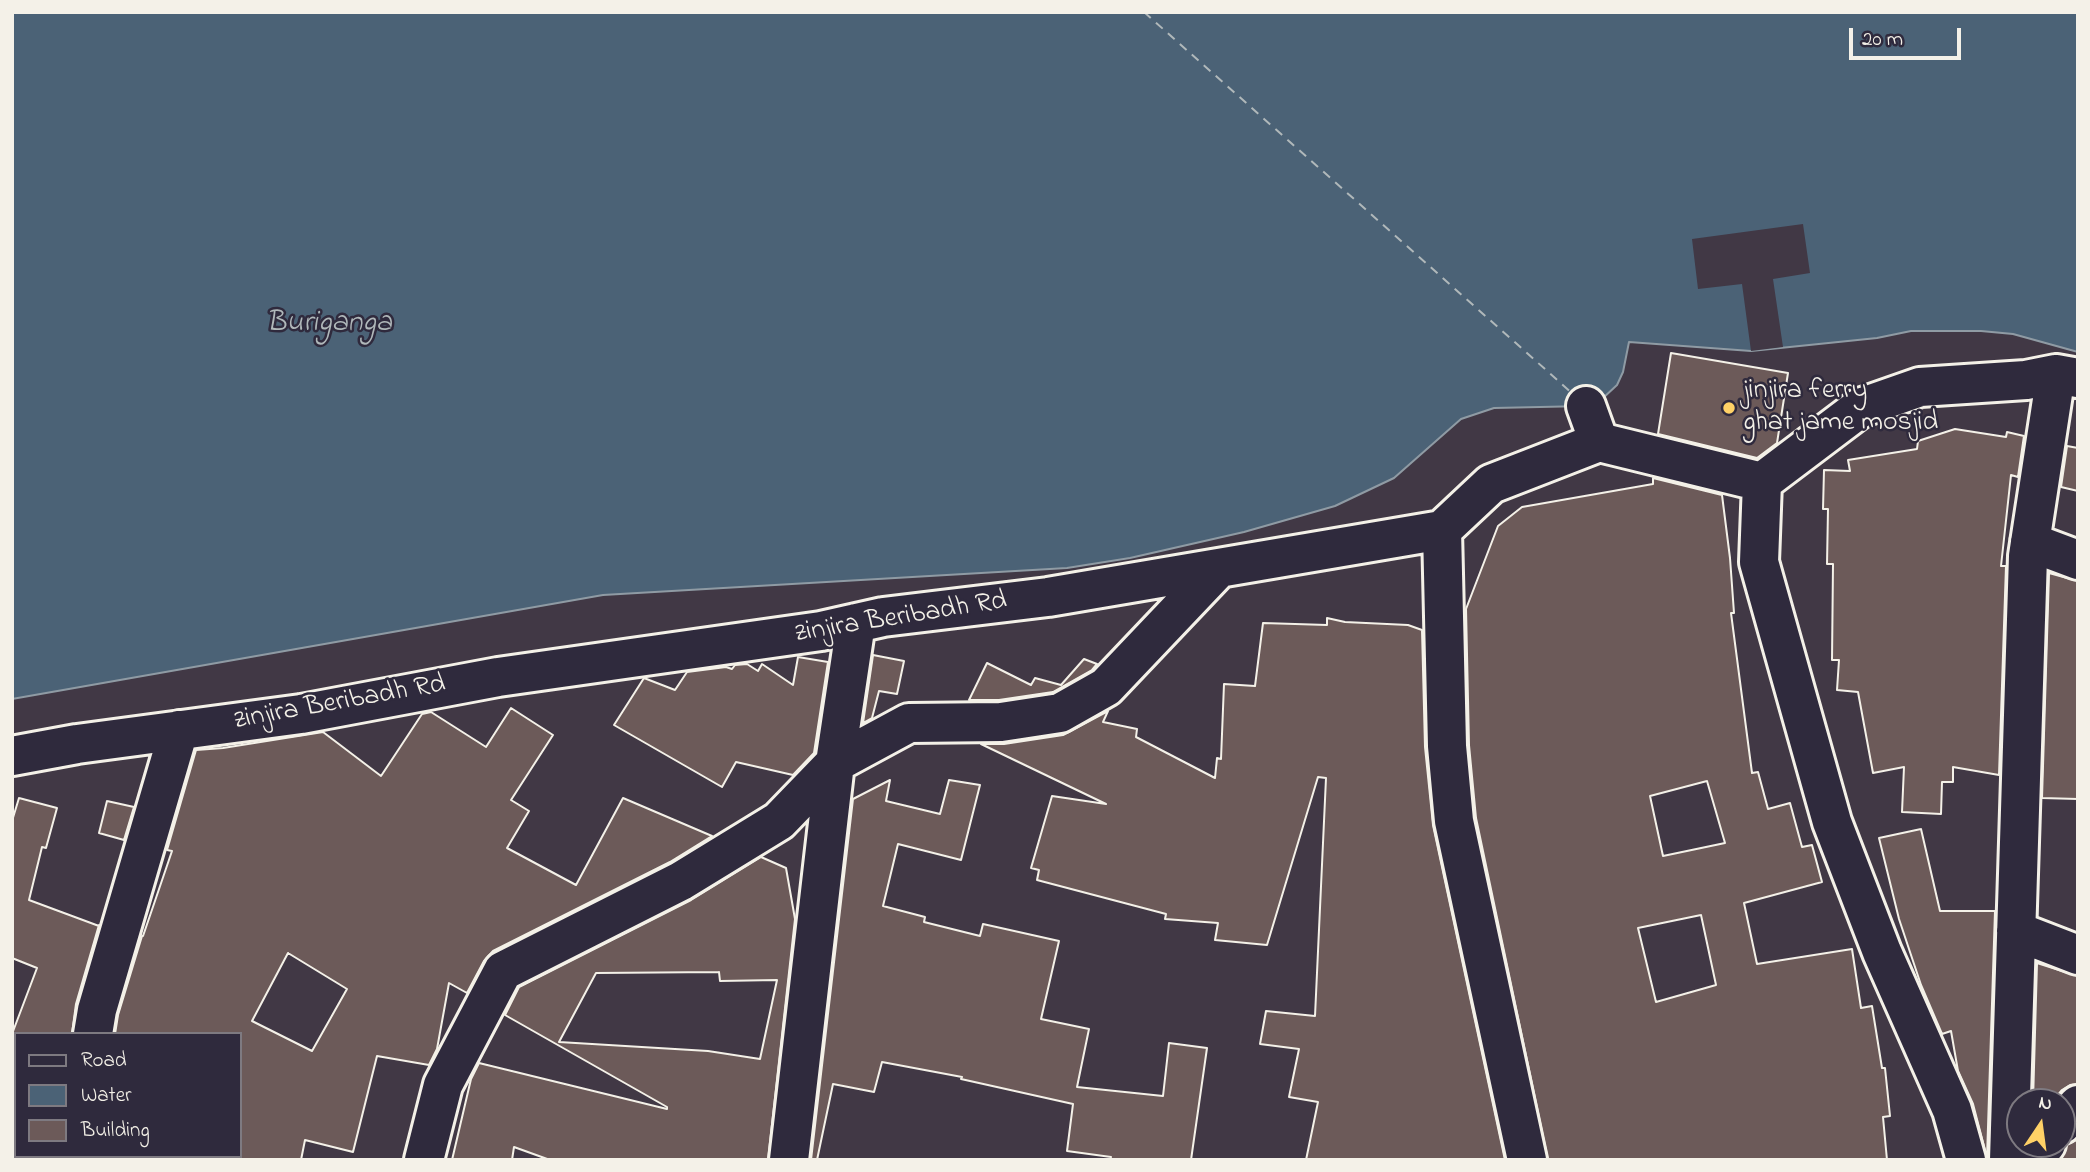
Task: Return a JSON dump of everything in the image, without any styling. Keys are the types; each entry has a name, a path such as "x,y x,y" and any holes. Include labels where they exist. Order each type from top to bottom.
{"street":[{"path":"1762,482 1860,408 1920,387 2067,376 2030,542 2010,1160"},
{"path":"1586,406 1599,442"},
{"path":"1527,1160 1454,821 1447,746 1442,530 1491,484 1599,442 1762,482"},
{"path":"1762,482 1759,562 1832,822 1882,952 1952,1110 1966,1160"},
{"name":"zinjira Beribadh Rd","path":"12,756 77,744 301,714 498,677 722,647 821,631 883,617 1048,597 1442,530"},
{"path":"2030,542 2078,560"},
{"path":"425,1160 443,1085 503,971 681,881 779,821 835,763 909,723 1001,722 1060,713 1106,687 1219,568"},
{"path":"789,1160 835,763 856,623"},
{"path":"93,1032 97,1010 179,730"},
{"path":"2016,931 2078,955"}],"water":[{"name":"Buriganga","path":"12,12 2078,12 2078,352 2013,334 1981,331 1911,331 1877,338 1751,351 1629,342 1623,372 1617,385 1602,399 1586,406 1494,408 1461,419 1394,478 1335,506 1244,532 1130,558 1067,568 603,595 12,699"}],"pier":[{"path":"1803,224 1810,273 1773,279 1783,347 1751,351 1742,284 1698,289 1692,239"}],"building":[{"path":"1671,353 1788,373 1777,443 1757,458 1658,434"},
{"path":"1955,429 2006,437 2007,432 2024,436 2018,477 2011,475 2001,566 2006,566 1999,775 1953,767 1953,782 1942,782 1941,814 1902,812 1904,767 1873,773 1858,692 1837,690 1839,660 1832,660 1833,564 1827,564 1828,509 1823,509 1824,470 1850,471 1848,460 1917,449 1918,441"},
{"path":"2067,446 2078,448 2078,491 2061,487"},
{"path":"1653,478 1722,495 1730,558 1734,613 1731,613 1752,773 1758,772 1768,809 1790,803 1802,847 1812,845 1822,882 1744,903 1757,964 1852,949 1861,1008 1872,1006 1882,1068 1885,1068 1890,1116 1883,1117 1887,1160 1548,1160 1476,818 1469,745 1466,609 1498,526 1522,507 1653,484","holes":["1707,781 1725,843 1663,856 1650,796","1701,915 1716,985 1656,1002 1638,928"]},
{"path":"2049,573 2078,581 2078,799 2042,798"},
{"path":"1327,618 1345,622 1408,625 1422,630 1425,747 1433,825 1505,1160 1306,1160 1318,1102 1289,1097 1299,1049 1260,1044 1266,1011 1315,1016 1326,778 1318,777 1267,945 1215,940 1218,923 1165,919 1166,914 1037,880 1039,870 1031,868 1052,796 1106,804 981,744 1004,744 1063,735 1108,711 1103,722 1137,729 1136,737 1215,778 1217,758 1221,759 1224,684 1255,686 1263,623 1327,625"},
{"path":"873,655 904,661 897,694 879,691 872,718 863,723"},
{"path":"798,657 828,662 814,753 793,775 736,762 722,787 614,725 644,678 675,690 687,672 726,667 732,669 735,665 747,664 758,671 762,664 793,685"},
{"path":"1084,659 1097,664 1092,670 1053,692 999,700 969,700 987,663 1031,685 1035,678 1061,685"},
{"path":"511,708 553,735 511,800 529,811 507,848 576,885 623,798 712,836 670,862 493,951 484,961 467,993 449,983 437,1049 429,1065 377,1056 353,1152 305,1140 301,1160 240,1160 242,1032 115,1032 142,936 172,851 167,850 196,750 323,732 381,776 422,714 431,712 486,747","holes":["288,953 347,989 312,1051 252,1021"]},
{"path":"890,780 886,801 940,814 949,780 980,785 961,860 898,844 883,906 925,917 924,922 980,936 983,924 1059,941 1041,1019 1089,1029 1077,1087 1163,1096 1169,1043 1207,1048 1191,1160 1110,1160 1111,1157 1067,1151 1073,1104 961,1079 962,1077 882,1062 874,1092 833,1084 817,1160 811,1160 853,799"},
{"path":"19,798 57,808 46,848 42,847 29,900 99,926 76,1004 72,1032 12,1034 37,968 12,958 12,821"},
{"path":"107,801 134,807 124,840 99,833"},
{"path":"1921,829 1940,911 1995,911 1987,1158 1973,1104 1958,1071 1951,1031 1942,1034 1921,985 1899,919 1879,838"},
{"path":"761,857 786,868 795,919 768,1160 550,1160 514,1147 512,1160 452,1160 471,1079 479,1063 667,1109 505,1015 519,987 691,900","holes":["719,972 720,981 777,980 760,1059 708,1051 559,1042 596,973"]},
{"path":"2037,963 2078,976 2078,1084 2065,1088 2033,1088"},
{"path":"2078,1139 2078,1160 2061,1160 2076,1158"}],"ferry route":[{"path":"1144,12 1573,394"}],"place":[{"name":"jinjira ferry ghat jame mosjid","path":"1729,408"}]}
